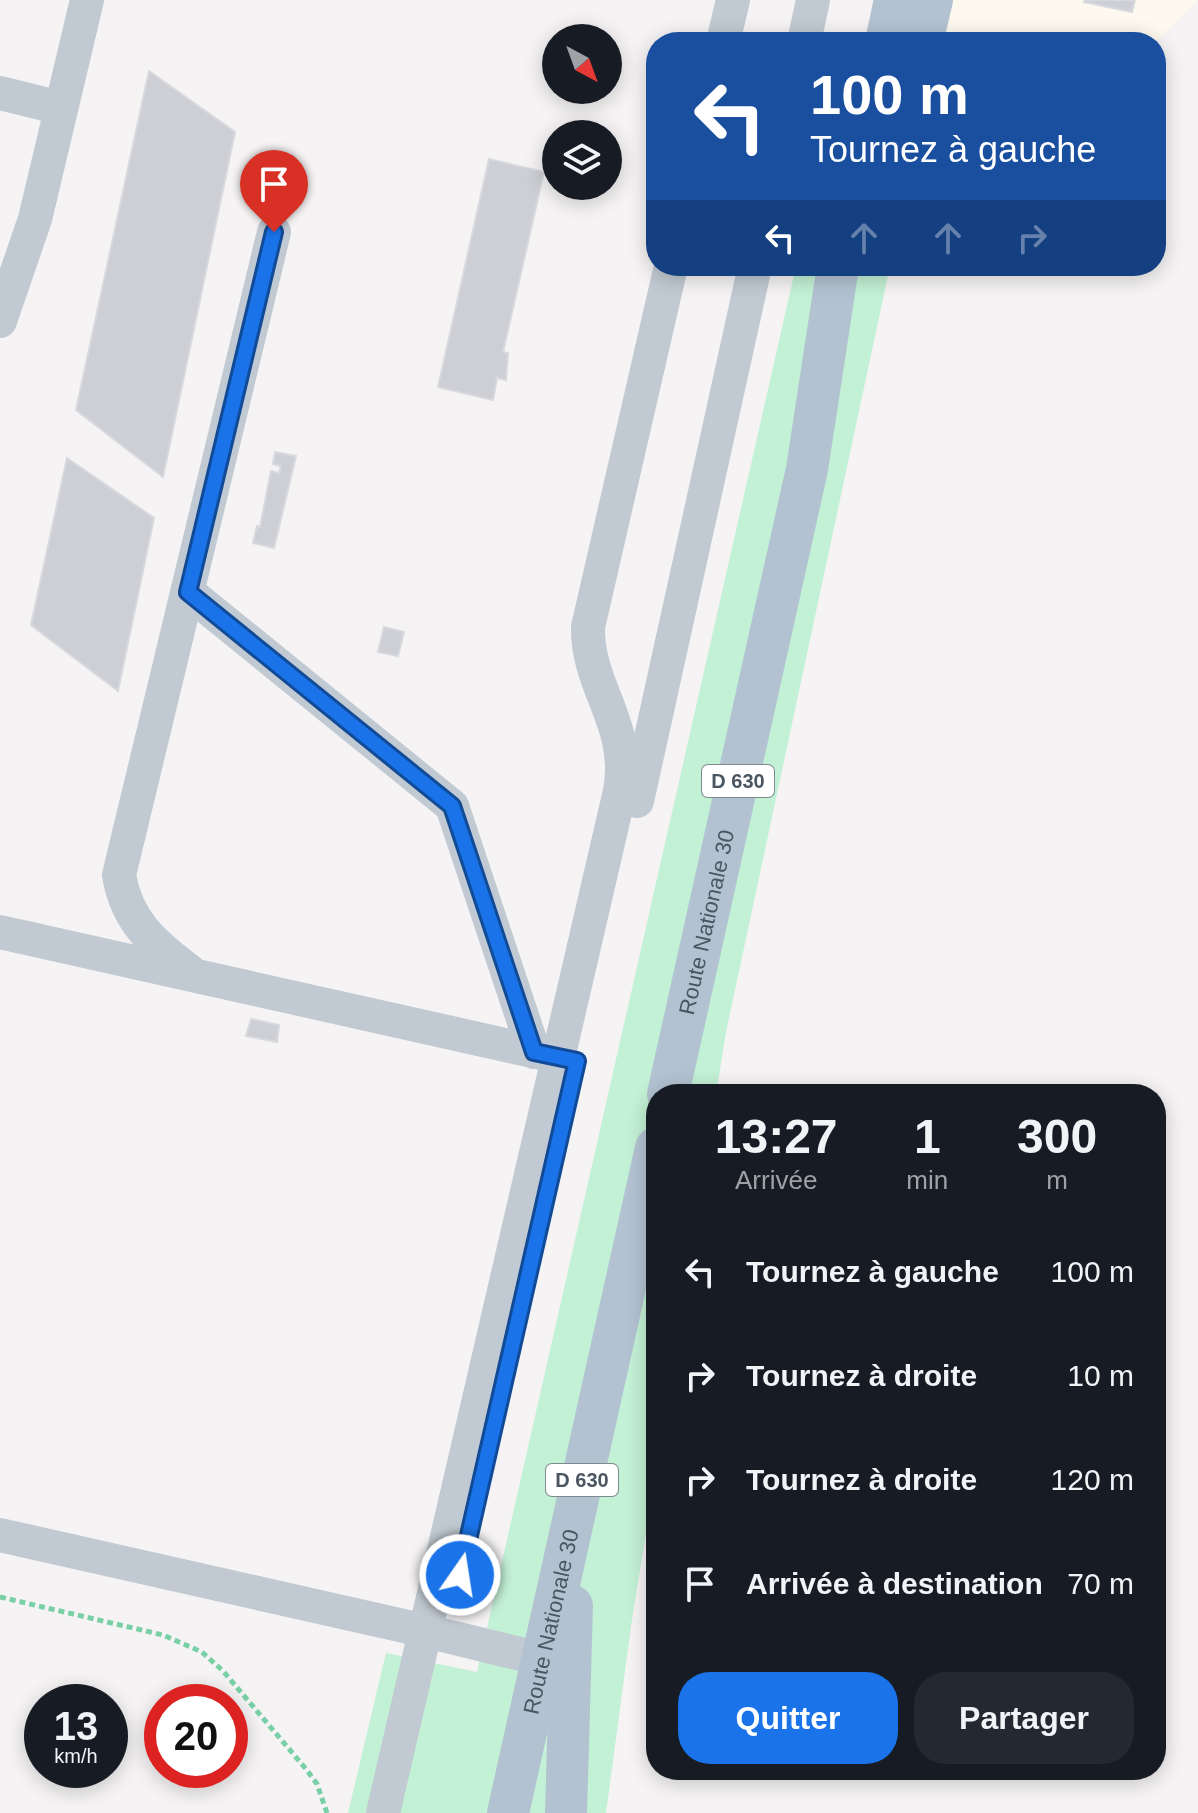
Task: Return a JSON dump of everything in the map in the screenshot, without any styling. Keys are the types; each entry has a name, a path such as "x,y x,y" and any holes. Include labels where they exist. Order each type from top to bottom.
{"main road":[{"path":"888,32 895,0"},
{"path":"924,32 932,0"},
{"name":"Route Nationale 30","path":"670,1084 807,469 836,276"},
{"name":"Route Nationale 30","path":"807,469 842,360 864,276"},
{"name":"Route Nationale 30","path":"508,1813 557,1664 573,1520 646,1193"},
{"path":"557,1664 566,1813"}],"lane":[{"path":"0,321 35,219 87,0"},
{"path":"725,32 733,0"},
{"path":"806,32 813,0"},
{"path":"0,93 61,108"},
{"path":"193,974 158,947 134,919 126,905 119,875 274,232"},
{"path":"403,1813 436,1633 557,1057 624,773 620,737 590,656 588,627 669,276"},
{"path":"557,1057 752,276"},
{"path":"188,592 452,806 557,1057"},
{"path":"0,932 557,1057"},
{"path":"0,1535 436,1633 557,1664"},
{"path":"383,1813 436,1633"}],"path":[{"path":"0,1597 163,1635 202,1652 223,1671 306,1769 323,1797 327,1813"}],"shaded area":[{"path":"951,0 1198,0 1166,32 943,32"}],"green space":[{"path":"794,276 888,276 726,1032 718,1084 646,1084 646,1533 606,1813 348,1813 386,1653 477,1672"}],"building":[{"path":"1085,0 1135,0 1132,12"},
{"path":"149,71 235,132 163,477 76,410"},
{"path":"489,159 542,172 503,352 508,353 506,380 497,378 493,400 438,387"},
{"path":"275,452 296,456 274,548 253,543 257,526 260,527 271,471 279,473 281,466 273,464"},
{"path":"67,458 154,518 118,691 31,625"},
{"path":"384,627 404,632 398,656 378,652"},
{"path":"251,1019 279,1025 277,1042 246,1036"}],"route":[{"path":"274,232 188,592 452,806 534,1052 577,1061 460,1575"}]}
